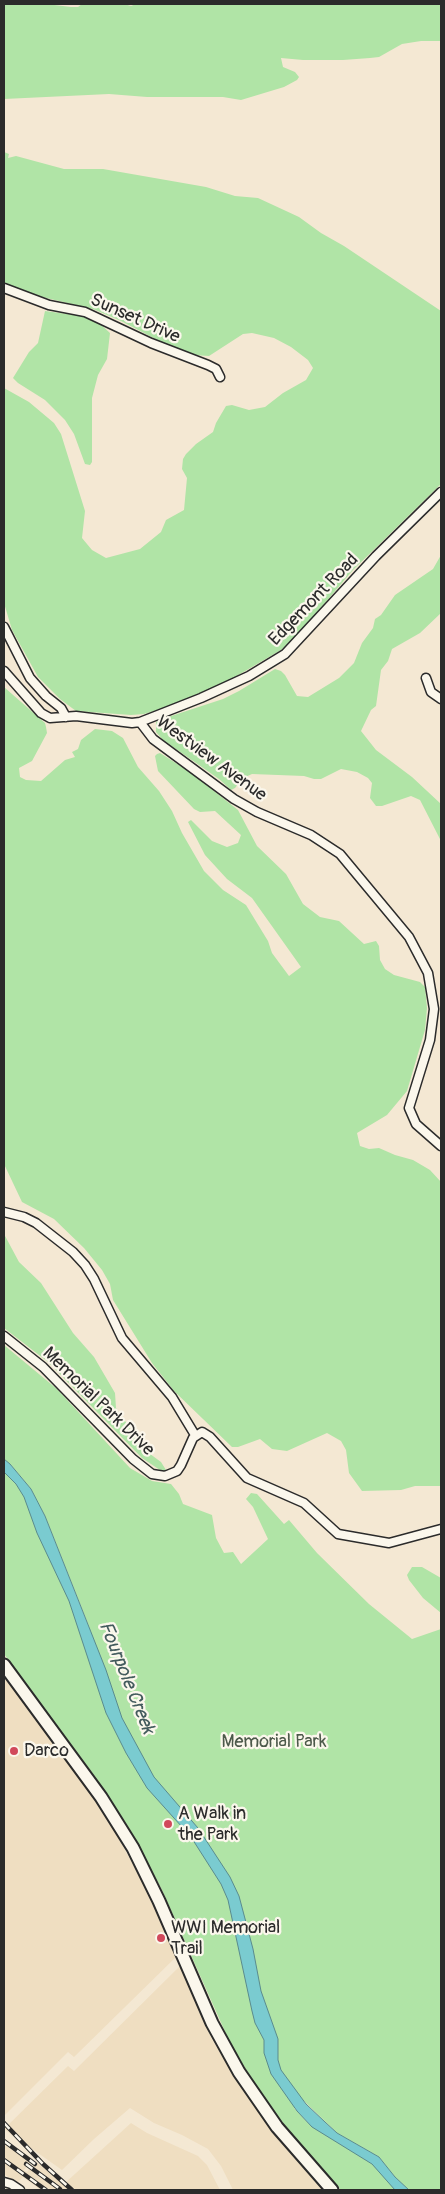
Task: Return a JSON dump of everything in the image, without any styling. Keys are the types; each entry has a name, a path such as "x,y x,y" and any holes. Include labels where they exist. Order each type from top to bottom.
{"street":[{"name":"Sunset Drive","path":"4,288 49,305 85,312 151,343 208,365 216,369 220,377"},
{"name":"Edgemont Road","path":"4,671 45,716 54,719 86,717 125,723 140,722 235,684 277,660 441,492"},
{"path":"4,627 30,678 46,696 61,708 66,717"},
{"path":"426,678 431,692 441,699"},
{"name":"Westview Avenue","path":"140,722 153,739 234,799 257,812 321,840 340,854 409,937 428,973 434,1009 430,1040 409,1108 416,1124 441,1146"},
{"path":"4,1212 24,1217 36,1223 73,1252 85,1265 94,1279 122,1338 172,1397 196,1435 202,1432 206,1434 247,1478 304,1503 338,1534 389,1543 441,1529"},
{"name":"Memorial Park Drive","path":"4,1336 43,1367 133,1459 152,1474 165,1476 177,1471 196,1435"},
{"path":"4,1665 82,1770 129,1841 159,1901 212,2023 239,2072 277,2127 332,2190"},
{"path":"4,2182 20,2190"}],"shaded area":[{"path":"4,1677 77,1774 109,1821 144,1885 176,1957 74,2057 68,2052 4,2116"},
{"path":"180,1966 211,2038 243,2091 279,2140 322,2190 233,2190 221,2166 208,2149 154,2123 130,2108 62,2170 4,2129 68,2066 74,2071"},
{"path":"131,2123 147,2133 198,2156 207,2165 220,2190 41,2190 23,2177 17,2183 4,2174 4,2139 33,2160 24,2170 27,2172 36,2162 65,2183"}],"green space":[{"path":"4,4 46,4 78,7 82,4 124,4 131,6 136,4 441,4 441,41 421,41 402,44 379,57 370,58 303,60 281,58 283,67 295,72 299,77 297,80 284,87 241,100 223,97 147,97 109,94 4,99"},
{"path":"4,152 9,154 8,158 16,156 64,169 103,169 206,187 235,196 258,198 299,217 441,311 441,484 353,570 296,637 281,650 223,684 144,714 131,715 76,711 60,699 38,677 12,630 4,603 4,388 29,402 54,423 61,434 85,511 82,538 92,550 106,558 140,549 161,532 166,520 184,510 187,478 182,469 183,459 196,444 213,432 226,406 232,405 249,410 265,407 283,393 306,380 313,368 308,360 291,347 274,338 252,333 243,334 209,356 193,355 165,344 93,309 25,293 4,284"},
{"path":"45,311 82,316 97,321 110,333 107,359 98,375 92,398 92,462 90,465 85,464 74,434 65,420 45,400 13,378 29,352 38,343"},
{"path":"441,555 441,613 420,633 392,649 388,661 381,670 376,706 371,710 361,731 376,750 412,777 441,804 441,841 420,800 411,796 382,806 376,806 370,798 372,783 368,778 357,772 341,769 321,779 304,776 252,774 243,778 231,790 219,779 163,740 156,732 156,722 223,699 275,669 285,675 297,696 308,697 339,678 354,663 362,643 373,628 375,619 381,615 395,595 433,569"},
{"path":"4,687 45,723 46,727 47,733 32,761 19,768 20,777 26,780 41,781 65,760 75,757 72,752 78,749 81,740 95,729 112,731 123,738 138,767 159,791 172,811 182,833 204,871 223,890 246,905 268,941 272,953 289,976 301,967 252,898 227,879 205,855 188,822 191,820 212,841 227,847 238,843 241,835 215,811 200,812 194,809 158,771 155,756 157,754 160,753 190,772 238,810 257,846 286,874 303,904 320,917 339,921 364,944 376,941 379,946 380,960 385,969 394,975 420,982 425,987 427,1008 425,1030 407,1091 387,1115 357,1133 360,1146 369,1149 379,1148 413,1160 430,1170 441,1182 441,1486 415,1486 401,1490 362,1491 349,1473 346,1450 341,1441 327,1433 287,1451 272,1449 260,1439 238,1447 232,1447 174,1391 152,1363 113,1300 110,1284 102,1270 84,1248 54,1219 22,1202 4,1164"},
{"path":"4,1234 19,1262 41,1283 73,1333 94,1357 115,1393 116,1408 146,1451 161,1462 166,1470 163,1472 142,1458 48,1362 4,1328"},
{"name":"Memorial Park","path":"4,1345 57,1389 130,1468 152,1481 171,1484 179,1494 183,1504 212,1515 216,1538 224,1553 233,1552 241,1564 268,1539 253,1507 246,1499 251,1493 257,1494 284,1524 289,1520 317,1553 369,1604 412,1639 441,1629 441,2190 409,2190 395,2177 379,2157 337,2133 304,2101 294,2108 309,2124 350,2148 384,2172 400,2190 341,2190 289,2131 260,2092 231,2045 161,1888 129,1828 93,1774 4,1654 4,1468 28,1493 90,1629 45,1516 31,1489 4,1459"},
{"path":"412,1567 422,1567 441,1578 441,1613 423,1598 409,1580 407,1575"}],"water":[{"path":"4,1459 31,1489 45,1516 106,1670 122,1718 154,1777 198,1828 230,1877 239,1896 253,1949 261,1991 278,2039 278,2060 281,2070 306,2104 325,2122 337,2133 379,2157 395,2177 409,2190 395,2190 372,2164 312,2127 297,2111 271,2074 264,2053 264,2040 255,2023 252,2011 228,1900 221,1884 191,1837 147,1788 126,1753 106,1713 69,1601 37,1533 24,1497 16,1484 4,1472"}],"railway":[{"path":"4,2123 43,2164 72,2190"},
{"path":"4,2141 35,2164"},
{"path":"4,2160 46,2190"},
{"path":"26,2164 60,2189"}],"place":[{"name":"Darco","path":"14,1751"},
{"name":"A Walk in the Park","path":"168,1824"},
{"name":"WWI Memorial Trail","path":"161,1938"}],"water label":[{"name":"Fourpole Creek","path":"126,1678"}]}
